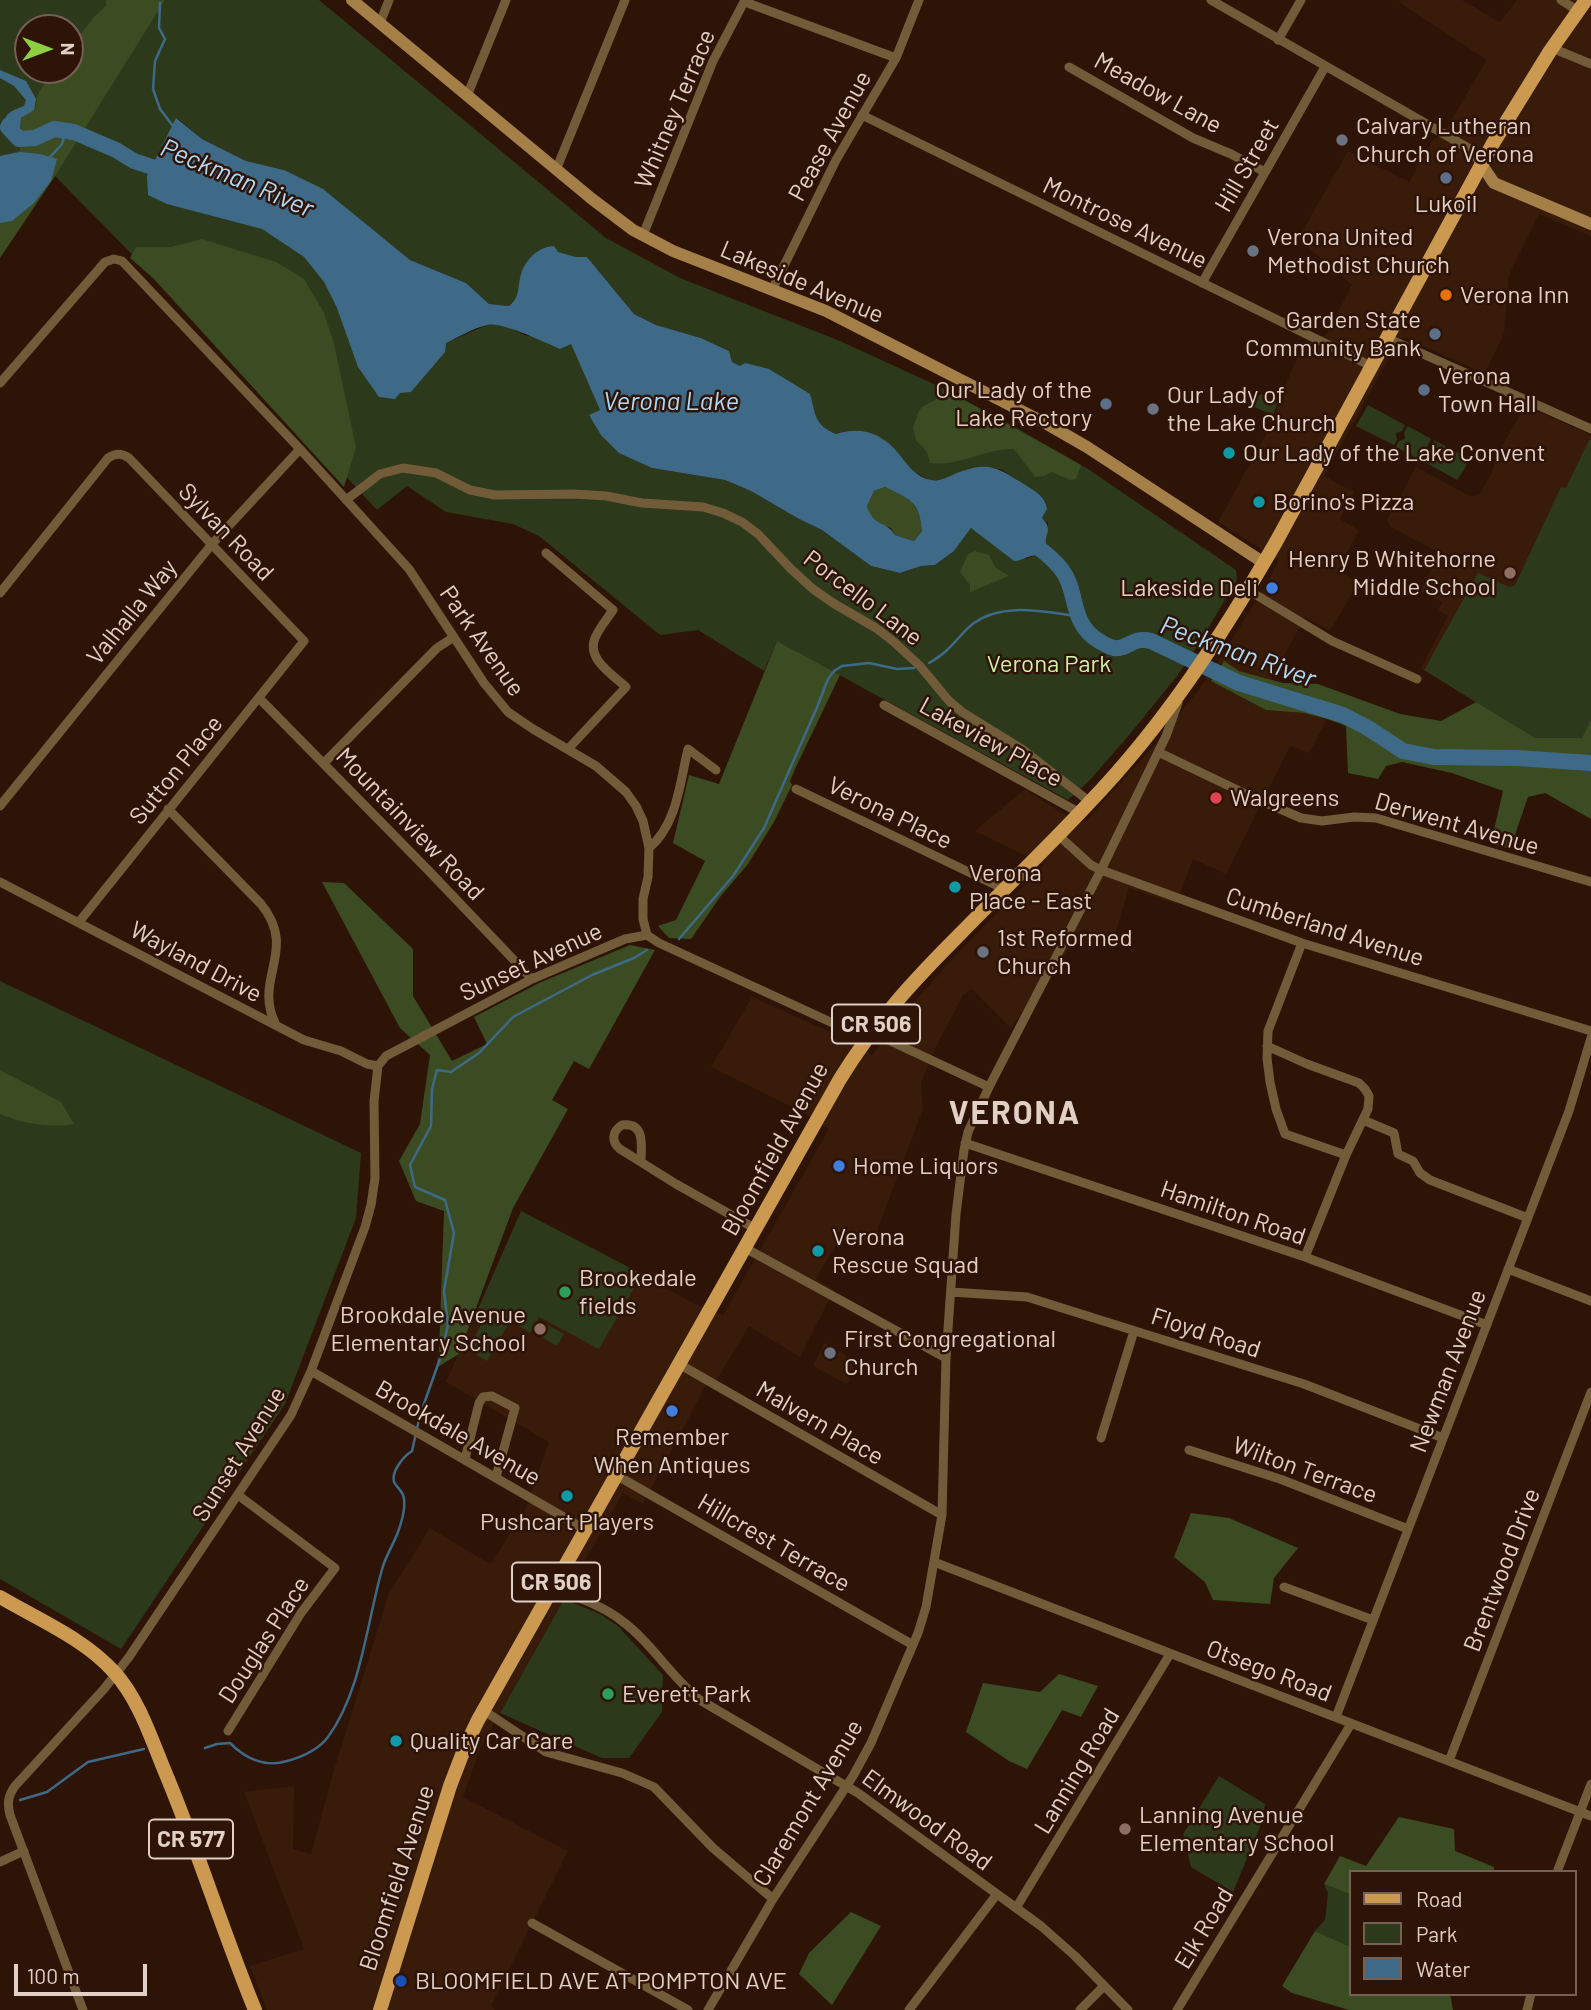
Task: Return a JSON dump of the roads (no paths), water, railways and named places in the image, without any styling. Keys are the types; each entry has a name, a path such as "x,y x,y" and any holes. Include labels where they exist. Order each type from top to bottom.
{"main road":[{"name":"Lakeside Avenue","path":"352,0 556,170 614,216 643,235 694,260 826,311 1047,424 1087,447 1264,564"},
{"name":"Bloomfield Avenue","path":"380,2010 465,1746 835,1088 868,1035 905,990 1085,807 1180,695 1264,564 1506,120 1582,6"},
{"path":"1481,164 1494,183 1591,224"},
{"name":"CR 577","path":"0,1597 84,1646 115,1673 127,1689 147,1726 170,1783 255,2010"}],"street":[{"path":"380,23 389,0"},
{"path":"467,96 506,0"},
{"path":"556,170 625,0"},
{"name":"Pease Avenue","path":"772,290 836,160 895,58 919,0"},
{"path":"1211,0 1470,149 1481,164"},
{"path":"1278,40 1301,0"},
{"path":"1561,0 1582,6"},
{"path":"745,1 895,58"},
{"name":"Whitney Terrace","path":"643,235 713,61 745,1"},
{"path":"1552,48 1591,64"},
{"name":"Hill Street","path":"1202,283 1325,66"},
{"name":"Meadow Lane","path":"1069,67 1193,138 1265,172"},
{"name":"Montrose Avenue","path":"862,115 1371,366"},
{"name":"Park Avenue","path":"0,383 105,262 114,259 125,264 409,569 484,683 508,712 596,766 626,792 643,821 649,848 648,877 643,900 643,919 648,935"},
{"path":"1387,338 1591,429"},
{"name":"Valhalla Way","path":"0,806 212,544 300,449"},
{"name":"Sylvan Road","path":"0,593 108,458 118,454 129,458 304,641"},
{"name":"Porcello Lane","path":"346,499 380,474 402,468 436,473 470,490 495,495 606,496 642,503 703,507 723,513 758,534 813,589 894,642 920,666 949,701 962,712 1023,749 1085,807"},
{"path":"546,553 613,610 594,639 593,647 602,666 626,687 568,748"},
{"path":"1248,590 1332,641 1417,679"},
{"path":"324,763 437,648 454,637"},
{"name":"Sutton Place","path":"79,922 304,641"},
{"name":"Claremont Avenue","path":"708,2010 773,1899 871,1743 913,1645 926,1607 942,1515 946,1358 956,1214 965,1143 972,1121 1101,870 1166,736 1180,695"},
{"name":"Mountainview Road","path":"259,698 532,979"},
{"name":"Lakeview Place","path":"884,705 1085,807"},
{"path":"649,848 656,842 671,817 688,749 716,770"},
{"name":"Derwent Avenue","path":"1158,752 1290,814 1322,821 1354,817 1376,818 1591,882"},
{"name":"Verona Place","path":"796,789 1004,889"},
{"path":"169,809 270,915 278,945 267,995 276,1025"},
{"name":"Cumberland Avenue","path":"1058,835 1091,865 1101,870 1303,943 1591,1031"},
{"name":"Wayland Drive","path":"0,881 304,1040 374,1065"},
{"path":"648,935 659,943 850,1031 886,1039 989,1087"},
{"name":"Sunset Avenue","path":"83,2010 7,1805 12,1791 104,1689 129,1657 291,1415 311,1371 371,1205 375,1178 374,1065 386,1056 532,979 625,939 648,935"},
{"path":"1303,943 1268,1031 1268,1070 1272,1096 1285,1134 1346,1156"},
{"name":"Newman Avenue","path":"1336,1717 1569,1111 1591,1038"},
{"path":"1267,1046 1363,1086 1370,1100 1305,1257"},
{"path":"1363,1120 1394,1133 1398,1154 1413,1161 1420,1173 1430,1180 1528,1218"},
{"name":"Hamilton Road","path":"965,1143 1305,1257 1486,1325"},
{"path":"640,1162 756,1229"},
{"path":"745,1248 946,1358"},
{"path":"1508,1269 1591,1301"},
{"name":"Floyd Road","path":"951,1293 1027,1297 1304,1384 1443,1438"},
{"path":"1101,1438 1134,1331"},
{"name":"Malvern Place","path":"679,1364 942,1515"},
{"name":"Brookdale Avenue","path":"311,1371 586,1530"},
{"name":"Brentwood Drive","path":"1449,1761 1591,1392"},
{"path":"465,1459 480,1403 483,1397 492,1395 515,1408 496,1477"},
{"name":"Wilton Terrace","path":"1189,1450 1280,1479 1408,1529"},
{"name":"Hillcrest Terrace","path":"616,1475 913,1645"},
{"name":"Douglas Place","path":"228,1731 302,1613 335,1568 238,1495"},
{"name":"Otsego Road","path":"934,1562 1591,1816"},
{"path":"1284,1587 1373,1620"},
{"name":"Elmwood Road","path":"552,1588 616,1616 640,1637 683,1686 700,1700 846,1786 997,1894 1058,1941 1128,2010"},
{"name":"Lanning Road","path":"1016,1908 1170,1654"},
{"path":"483,1710 545,1752 622,1773 654,1787 713,1848 773,1899"},
{"name":"Elk Road","path":"1177,2010 1351,1724"},
{"path":"1558,1870 1591,1784"},
{"path":"0,1862 24,1851"},
{"path":"909,2010 997,1894"},
{"path":"532,1923 688,2010"},
{"path":"1080,2010 1104,1986"}],"water":[{"path":"0,70 14,76 14,84 28,84 36,99 34,110 21,118 19,142 6,134 5,122 7,115 24,106 26,100 14,86 0,78"},
{"name":"Verona Lake","path":"176,118 202,139 246,161 284,170 323,189 410,260 466,283 489,304 509,306 513,302 526,264 543,248 554,246 558,252 587,257 634,314 656,325 701,338 729,351 732,362 740,366 745,363 769,369 810,394 817,418 829,431 836,434 862,431 878,436 892,447 912,470 931,480 968,469 986,467 1001,471 1027,486 1045,501 1047,509 1042,518 1048,526 1047,548 1040,557 1014,561 971,528 954,551 935,565 921,566 900,573 871,566 822,530 751,491 725,480 652,468 619,453 601,435 589,415 600,410 571,344 560,349 502,326 482,326 446,343 445,352 411,392 400,393 395,399 379,397 358,367 337,308 324,282 304,257 262,229 167,204 148,195 147,176","holes":["885,487 916,507 922,531 914,541 895,535 870,513 867,506 874,491"]},
{"path":"20,152 57,159 51,181 34,203 12,221 0,223 0,156"}],"waterway":[{"path":"160,3 159,28 165,39 155,61 153,89 160,109 173,126"},
{"name":"Peckman River","path":"9,125 19,139 35,138 54,129 74,132 134,161 170,173"},
{"path":"50,157 62,144 66,131"},
{"name":"Peckman River","path":"1029,540 1062,570 1071,588 1079,617 1089,634 1110,647 1119,648 1139,640 1151,641 1239,683 1343,715 1403,751 1434,757 1517,758 1591,763"},
{"path":"929,663 945,652 974,623 998,612 1024,610 1077,616"},
{"path":"679,939 733,876 764,828 828,679 834,671 842,666 869,663 897,669 914,668"},
{"path":"205,1748 230,1743 256,1760 271,1763 287,1761 315,1749 328,1737 349,1698 383,1566 404,1514 404,1499 394,1482 394,1473 412,1451 420,1415 441,1356 448,1325 444,1291 454,1233 445,1200 415,1187 410,1165 431,1126 432,1089 437,1070 451,1072 479,1053 513,1017 592,975 647,950"},
{"path":"20,1800 47,1792 88,1762 144,1749"}],"place":[{"name":"Calvary Lutheran Church of Verona","path":"1342,140"},
{"name":"Lukoil","path":"1446,178"},
{"name":"Verona United Methodist Church","path":"1253,251"},
{"name":"Verona Inn","path":"1446,295"},
{"name":"Garden State Community Bank","path":"1435,334"},
{"name":"Verona Town Hall","path":"1424,390"},
{"name":"Our Lady of the Lake Rectory","path":"1106,404"},
{"name":"Our Lady of the Lake Church","path":"1153,409"},
{"name":"Our Lady of the Lake Convent","path":"1229,453"},
{"name":"Borino's Pizza","path":"1259,502"},
{"name":"Henry B Whitehorne Middle School","path":"1510,573"},
{"name":"Lakeside Deli","path":"1272,588"},
{"name":"Walgreens","path":"1216,798"},
{"name":"Verona Place - East","path":"955,887"},
{"name":"1st Reformed Church","path":"983,952"},
{"name":"Home Liquors","path":"839,1166"},
{"name":"Verona Rescue Squad","path":"818,1251"},
{"name":"Brookedale fields","path":"565,1292"},
{"name":"Brookdale Avenue Elementary School","path":"540,1329"},
{"name":"First Congregational Church","path":"830,1353"},
{"name":"Remember When Antiques","path":"672,1411"},
{"name":"Pushcart Players","path":"567,1496"},
{"name":"Everett Park","path":"608,1694"},
{"name":"Quality Car Care","path":"396,1741"},
{"name":"Lanning Avenue Elementary School","path":"1125,1829"},
{"name":"BLOOMFIELD AVE AT POMPTON AVE","path":"401,1981"}],"district":[{"name":"VERONA","path":"1015,1113"}],"park label":[{"name":"Verona Park","path":"1049,664"}]}
